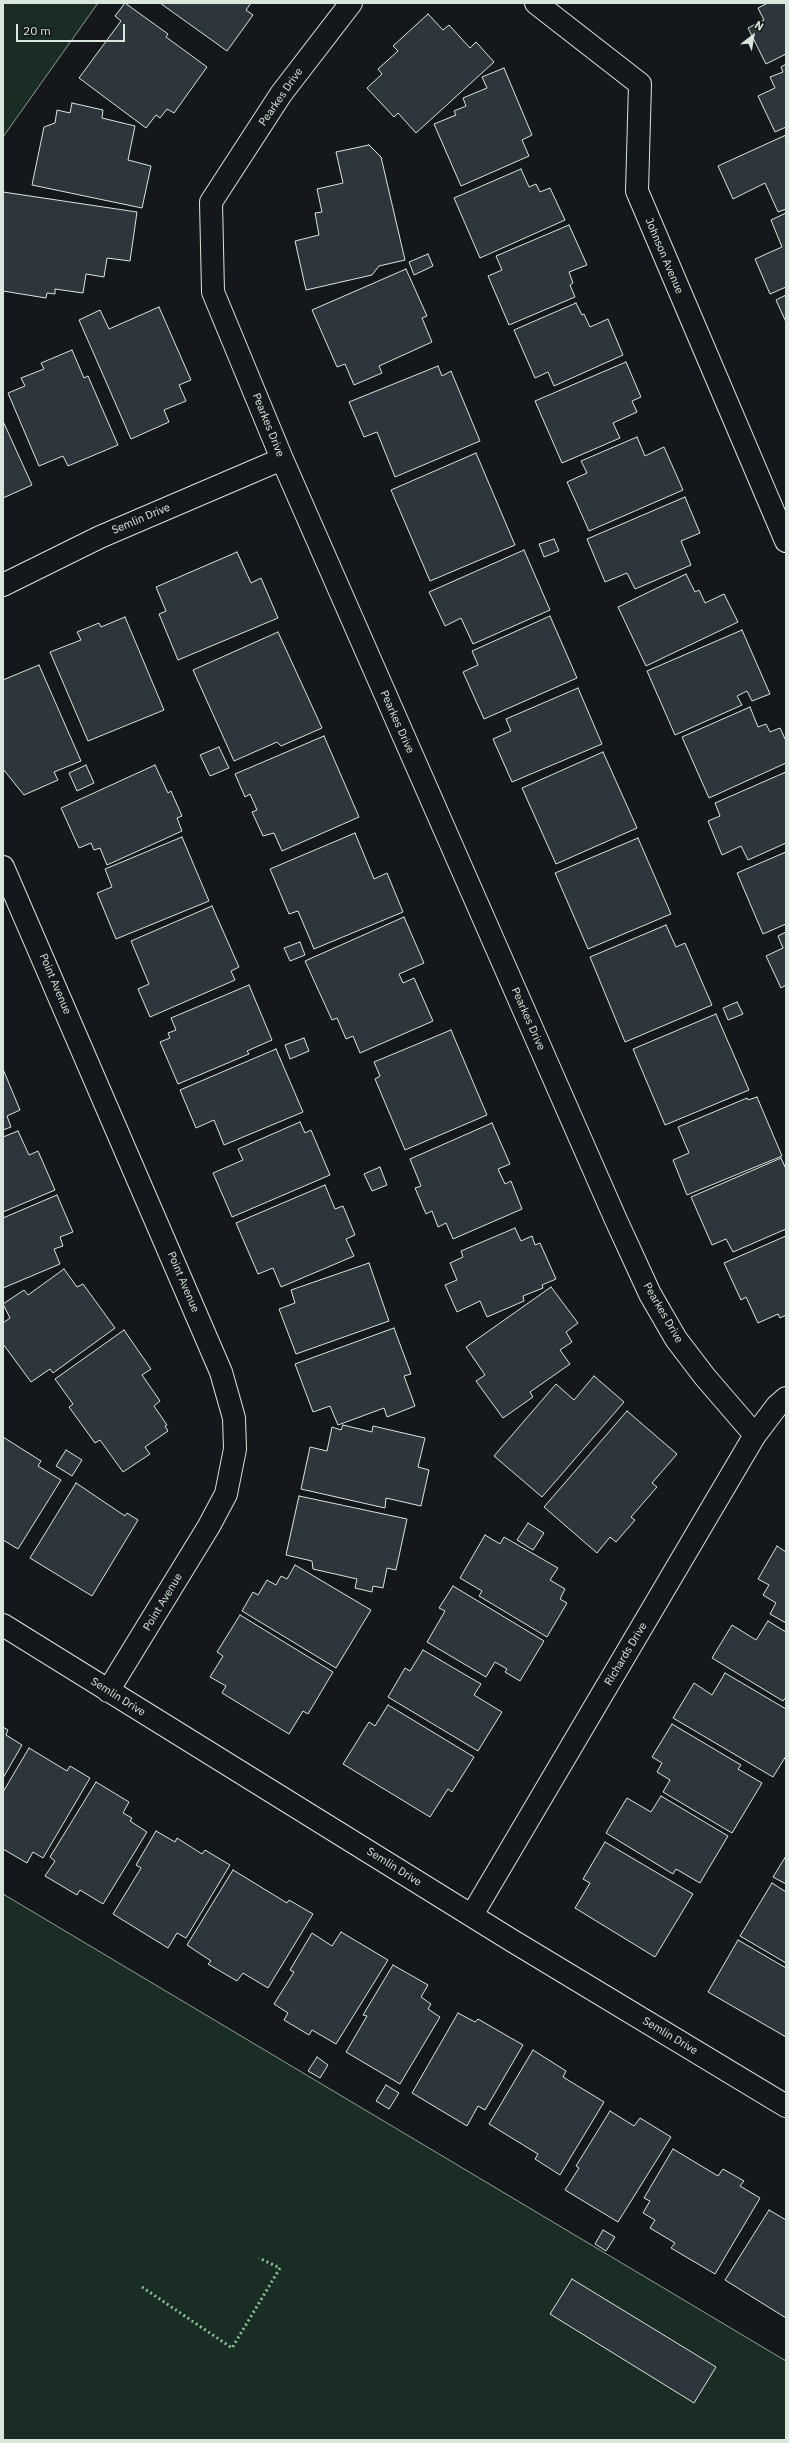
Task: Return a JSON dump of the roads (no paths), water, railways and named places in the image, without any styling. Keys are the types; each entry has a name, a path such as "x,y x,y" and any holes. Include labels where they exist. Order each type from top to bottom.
{"street":[{"name":"Pearkes Drive","path":"351,3 281,94 211,202 213,292 282,459 616,1220 650,1294 676,1339 705,1377 755,1435"},
{"name":"Johnson Avenue","path":"536,3 640,84 636,191 786,541"},
{"name":"Semlin Drive","path":"3,585 100,537 282,459"},
{"name":"Point Avenue","path":"3,867 221,1372 234,1418 235,1449 226,1494 209,1526 108,1691"},
{"name":"Richards Drive","path":"472,1915 755,1435 777,1406 786,1398"},
{"name":"Semlin Drive","path":"3,1625 472,1915 786,2106"}]}
